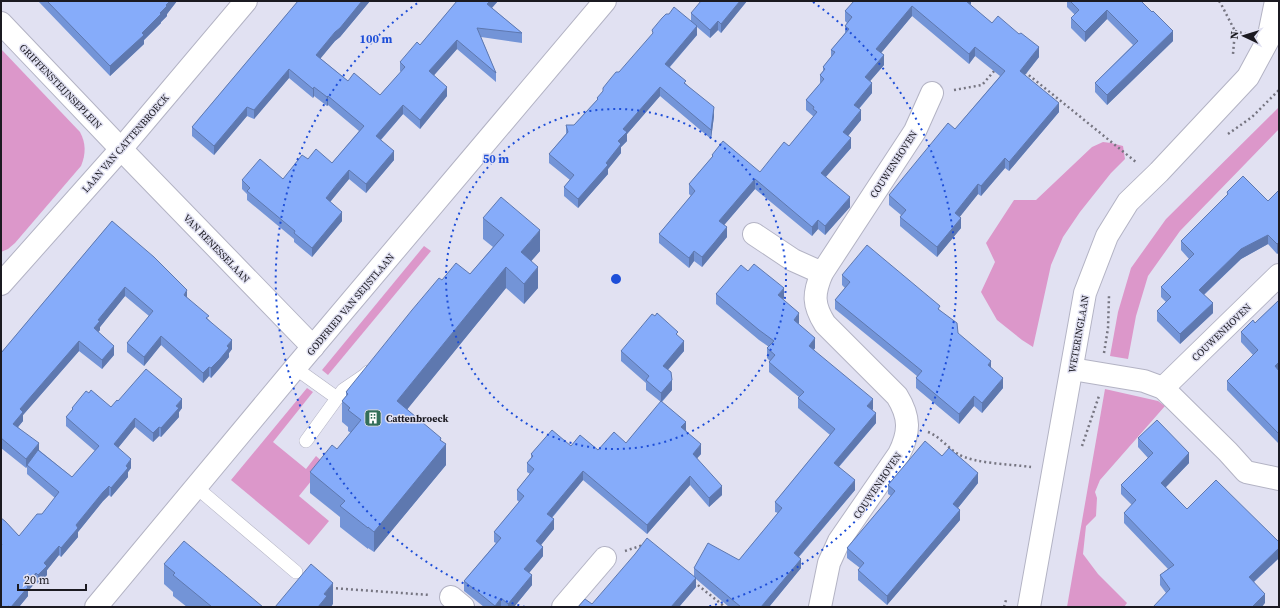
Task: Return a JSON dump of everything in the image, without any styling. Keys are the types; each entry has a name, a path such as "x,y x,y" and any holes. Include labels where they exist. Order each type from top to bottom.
{"street":[{"name":"LAAN VAN CATTENBROECK","path":"1,284 121,149 246,1"},
{"name":"GODFRIED VAN SEIJSTLAAN","path":"96,607 295,368 605,1"},
{"name":"WETERINGLAAN","path":"1029,607 1085,293 1107,236 1128,202 1159,172 1248,77 1268,40 1276,1"},
{"name":"GRIFFENSTEIJNSEPLEIN","path":"1,23 121,149"},
{"name":"COUWENHOVEN","path":"820,607 830,563 839,541 899,454 905,443 908,431 905,409 897,396 825,324 818,313 815,299 816,286 822,273 915,131 932,93"},
{"name":"VAN RENESSELAAN","path":"121,149 313,347"},
{"path":"754,234 793,260 822,273"},
{"name":"COUWENHOVEN","path":"1163,388 1279,276"},
{"path":"1072,368 1144,381 1163,388 1228,452 1246,472 1279,479"},
{"path":"563,607 606,558"}],"lane":[{"path":"306,441 343,390 365,375 375,363"},
{"path":"295,368 337,398"},
{"path":"196,487 296,572"}],"path":[{"path":"1219,1 1235,31"},
{"path":"932,93 982,85 997,68"},
{"path":"1025,72 1136,163"},
{"path":"1224,136 1252,116 1279,90"},
{"path":"1100,373 1108,328 1110,290"},
{"path":"908,431 930,432 959,454 968,458 980,461 1032,467"},
{"path":"606,558 647,544"},
{"path":"689,578 724,607"},
{"path":"327,587 333,589 458,602"}],"shaded area":[{"path":"1,49 80,132 85,149 81,166 15,243 8,249 1,252"},
{"path":"1279,107 1279,129 1180,231 1148,276 1136,316 1128,359 1110,356 1118,312 1131,268 1166,219"},
{"path":"1103,142 1123,146 1125,159 1111,173 1080,212 1063,237 1051,265 1033,347 997,320 981,292 995,262 986,243 1014,200 1036,200 1092,147"},
{"path":"424,246 431,251 328,375 322,370"},
{"path":"307,388 313,392 273,442 306,469 316,456 325,464 299,496 329,521 309,545 231,480"},
{"path":"1105,389 1158,401 1165,406 1100,480 1095,492 1097,498 1096,516 1086,526 1083,554 1098,574 1127,603 1124,607 1067,607"}],"building":[{"path":"47,1 170,1 160,13 161,14 142,33 144,35 110,66"},
{"path":"298,1 362,1 316,55 348,81 354,73 380,95 405,67 400,62 417,42 420,45 457,1 490,1 487,4 522,33 477,28 496,73 457,40 429,71 447,87 420,120 403,105 376,136 394,151 366,184 349,170 337,184 326,198 342,212 312,248 294,233 295,231 247,191 250,188 242,180 260,159 283,179 302,155 308,159 316,149 332,163 364,126 328,96 327,97 314,87 313,89 289,69 254,110 247,107 214,146 192,127"},
{"path":"701,1 740,1 721,24 718,21 710,30 691,13"},
{"path":"854,1 966,1 992,23 998,16 1019,34 1021,33 1039,47 1020,71 1059,103 1009,162 1005,158 981,186 978,184 955,213 961,218 937,247 900,217 906,210 889,195 948,123 955,129 1005,71 975,47 969,54 912,6 876,49 884,55 865,77 872,83 854,105 861,110 843,132 851,138 821,173 850,197 825,226 818,220 812,227 755,179 719,221 727,227 714,243 702,257 694,251 689,258 659,234 695,191 689,184 713,156 712,155 723,141 760,172 784,142 789,146 817,112 806,100 824,79 820,75 825,69 823,67 835,52 831,50 849,29 845,26 852,17 845,11"},
{"path":"1070,1 1141,1 1173,31 1107,95 1095,83 1138,41 1107,10 1085,32 1071,18 1079,10"},
{"path":"674,7 697,26 665,64 686,81 684,83 714,107 711,130 660,87 623,129 627,132 618,141 621,144 606,163 608,165 578,199 564,187 574,175 549,154 568,132 566,125 574,125 598,99 597,98 603,91 603,88 611,78 616,72 619,72 653,33 652,30 662,18 666,14 669,14"},
{"path":"1243,176 1268,201 1279,190 1279,242 1277,244 1268,235 1241,249 1199,290 1213,303 1180,334 1157,311 1171,297 1161,287 1194,254 1181,241 1228,194 1227,192"},
{"path":"501,197 540,230 521,252 538,267 524,284 506,267 397,401 441,438 440,440 446,444 374,532 340,506 345,501 310,472 332,445 337,449 361,420 348,410 350,408 342,401 348,394 346,392 412,310 439,278 442,280 456,263 470,274 504,235 483,218"},
{"path":"112,221 154,257 187,290 184,295 209,316 206,318 232,340 227,346 229,348 220,359 211,368 209,367 203,373 161,336 144,357 127,343 153,311 125,287 98,320 100,321 94,328 114,346 102,360 79,341 20,409 23,412 13,424 39,443 26,459 1,438 1,353"},
{"path":"867,245 940,306 938,309 957,323 958,333 991,361 988,365 1003,378 982,403 974,396 959,414 916,378 922,371 835,300 850,282 842,275"},
{"path":"754,264 784,288 778,295 799,313 794,320 815,338 809,346 873,399 867,406 876,413 834,463 855,480 794,553 801,559 761,607 741,607 694,568 708,543 739,560 782,508 775,502 835,429 798,398 804,392 769,362 775,355 767,348 774,341 716,294 741,265 748,271"},
{"path":"1279,300 1279,362 1275,366 1279,371 1279,434 1227,381 1258,350 1241,332 1253,320 1255,323"},
{"path":"657,313 678,332 676,334 684,341 663,366 671,372 672,380 661,393 646,380 649,376 621,351 652,314 655,316"},
{"path":"146,369 182,399 176,406 179,408 161,428 159,427 153,433 135,418 114,444 131,459 126,466 128,468 111,488 109,486 103,492 76,525 78,528 61,548 59,546 44,563 47,566 38,575 36,573 26,585 28,587 11,607 1,607 1,518 19,536 37,514 42,514 59,492 27,465 38,450 72,477 99,446 66,417 73,409 72,408 86,391 89,393 91,390 111,407"},
{"path":"661,401 686,422 681,427 701,444 693,454 722,486 709,498 690,476 647,525 583,471 547,514 554,519 536,541 543,547 524,569 532,575 508,604 501,598 495,606 464,581 501,538 494,532 524,496 517,490 534,469 527,463 533,456 531,454 552,430 571,446 580,435 598,450 614,432 626,443"},
{"path":"1157,420 1189,453 1161,483 1187,509 1216,480 1279,542 1279,548 1249,577 1265,594 1252,607 1153,607 1170,589 1160,575 1174,565 1124,513 1136,500 1121,485 1153,453 1138,438"},
{"path":"925,441 942,456 949,448 978,473 953,504 960,510 887,596 858,570 864,563 847,548 895,491 888,485"},
{"path":"647,538 696,578 671,607 578,607 585,599 592,604"},
{"path":"184,541 263,607 212,607 173,575 175,573 164,564"},
{"path":"311,564 333,583 324,594 327,596 318,607 275,607"}],"place":[{"name":"Cattenbroeck","path":"373,418"}]}
